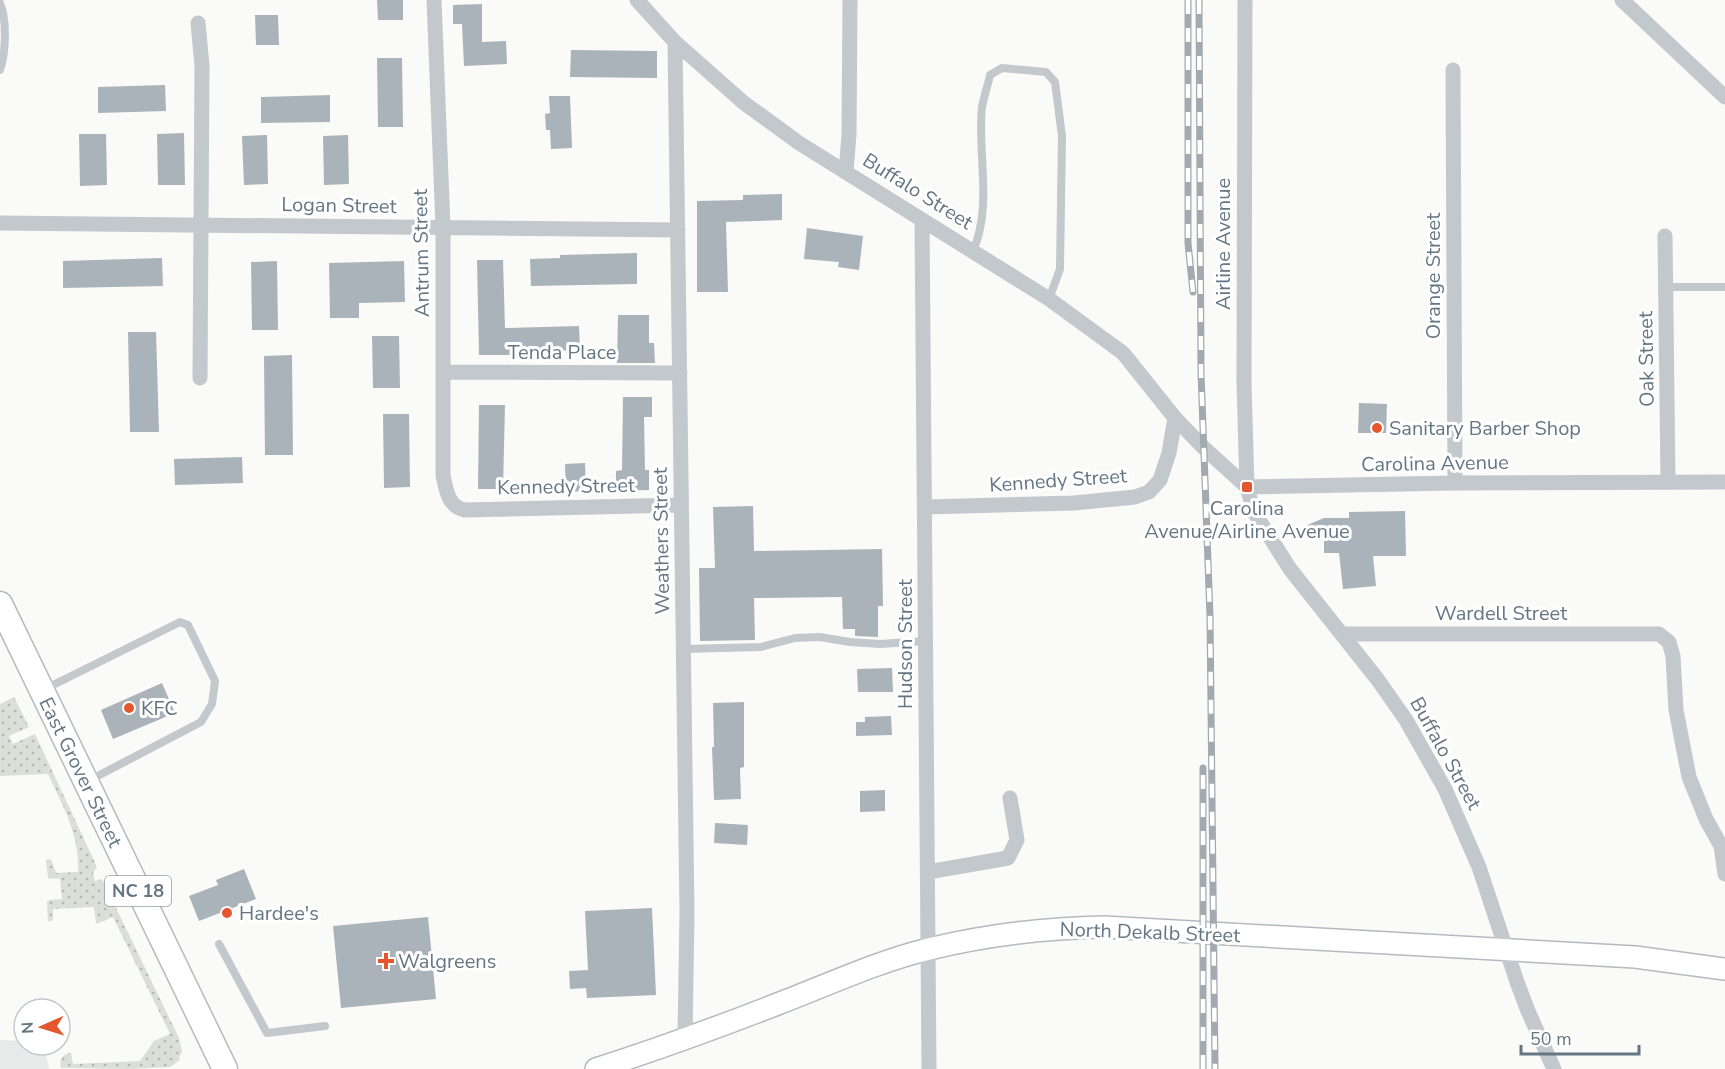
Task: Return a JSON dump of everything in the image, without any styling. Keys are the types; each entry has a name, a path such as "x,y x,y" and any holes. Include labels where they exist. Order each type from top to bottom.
{"main road":[{"name":"East Grover Street","path":"0,603 225,1069"},
{"name":"North Dekalb Street","path":"596,1069 685,1040 850,976 928,950 1030,931 1104,927 1635,957 1725,969"}],"street":[{"name":"Antrum Street","path":"434,0 443,227 443,475 453,504"},
{"name":"Buffalo Street","path":"637,0 675,42 744,103 799,143 1049,299 1123,353 1175,418"},
{"path":"846,171 849,135 850,0"},
{"name":"Airline Avenue","path":"1245,0 1246,487"},
{"path":"1622,0 1725,97"},
{"path":"198,23 202,66 200,378"},
{"name":"Weathers Street","path":"675,42 687,912 685,1040"},
{"name":"Orange Street","path":"1453,70 1455,483"},
{"name":"Hudson Street","path":"922,220 928,1069"},
{"name":"Logan Street","path":"0,223 678,230"},
{"name":"Oak Street","path":"1665,236 1668,481"},
{"name":"Tenda Place","path":"443,372 680,373"},
{"path":"1175,418 1246,487"},
{"name":"Kennedy Street","path":"925,507 1074,503 1135,497 1149,492 1160,480 1169,453 1175,418"},
{"name":"Carolina Avenue","path":"1246,487 1455,483 1725,482"},
{"name":"Buffalo Street","path":"1246,487 1254,512 1290,569 1343,634 1406,720 1445,789 1479,867 1527,1011 1554,1069"},
{"name":"Kennedy Street","path":"453,504 465,510 681,505"},
{"name":"Wardell Street","path":"1343,634 1659,634 1669,642 1673,656 1676,710 1689,777 1706,819 1723,846"},
{"path":"928,872 1008,858 1017,840 1010,798"},
{"path":"1723,846 1725,874"}],"lane":[{"path":"0,3 4,13 4,24 3,58 0,70"},
{"path":"972,251 977,241 982,209 984,181 982,106 990,75 1002,68 1046,72 1054,82 1062,136 1060,269 1049,299"},
{"path":"1666,287 1725,287"},
{"path":"42,691 180,622 188,625 193,634 215,681 212,704 201,722 86,782"},
{"path":"683,649 761,647 795,638 820,637 880,644 926,641"},
{"path":"219,944 267,1033 325,1026"}],"shaded area":[{"path":"14,697 29,727 9,736 13,744 35,734 97,867 93,873 95,881 102,879 179,1038 182,1051 180,1060 170,1067 61,1068 60,1062 63,1057 72,1057 73,1064 140,1061 154,1041 170,1034 113,917 96,924 94,907 53,909 53,920 48,922 47,902 62,899 60,879 48,878 46,860 51,859 56,873 78,872 76,846 69,822 48,774 0,776 0,704"},
{"path":"0,1040 12,1040 12,1057 46,1057 49,1069 0,1069"}],"building":[{"path":"377,0 403,0 403,20 378,20"},
{"path":"482,4 482,42 506,41 507,64 464,66 462,24 453,24 453,5"},
{"path":"255,15 278,15 279,45 256,45"},
{"path":"571,50 657,51 657,78 570,77"},
{"path":"377,58 402,58 403,127 378,127"},
{"path":"165,85 166,111 98,113 98,87"},
{"path":"330,95 330,122 261,123 261,97"},
{"path":"549,96 570,96 572,148 551,149 550,130 546,130 545,114 550,113"},
{"path":"184,133 185,185 158,185 157,134"},
{"path":"79,134 106,134 107,185 80,186"},
{"path":"267,135 268,184 244,185 242,136"},
{"path":"348,135 349,184 324,185 323,136"},
{"path":"782,194 782,220 726,222 728,292 697,292 697,201 743,200 743,195"},
{"path":"807,228 863,236 859,270 838,267 839,262 804,259"},
{"path":"637,253 637,284 531,286 530,259 560,258 560,255"},
{"path":"162,258 163,286 63,288 63,261"},
{"path":"477,260 503,260 505,328 579,326 580,350 548,351 548,355 479,355"},
{"path":"277,261 278,330 252,330 251,262"},
{"path":"404,261 405,302 359,303 359,318 330,318 329,263"},
{"path":"618,315 649,315 649,343 654,343 655,363 617,363"},
{"path":"128,332 156,332 159,432 130,432"},
{"path":"372,336 399,336 400,388 373,388"},
{"path":"292,355 293,455 265,455 264,356"},
{"path":"623,397 652,397 652,417 644,417 645,470 649,470 649,490 616,491 616,471 622,470"},
{"path":"1359,403 1387,404 1386,433 1358,433"},
{"path":"479,405 505,405 503,489 478,489"},
{"path":"383,414 409,414 410,487 384,488"},
{"path":"242,457 243,483 175,485 174,459"},
{"path":"585,463 586,491 566,492 565,464"},
{"path":"753,506 754,551 882,549 883,606 878,606 878,637 855,636 855,629 843,629 842,597 754,598 755,640 700,641 699,568 715,568 713,507"},
{"path":"1405,511 1406,556 1373,556 1376,586 1343,589 1339,553 1324,553 1324,536 1305,526 1324,518 1349,518 1349,512"},
{"path":"892,668 893,692 858,692 857,669"},
{"path":"162,683 175,713 113,739 101,710"},
{"path":"744,702 744,767 740,768 741,799 714,800 713,703"},
{"path":"891,716 892,735 856,736 856,722 865,722 865,717"},
{"path":"885,790 885,811 860,812 860,791"},
{"path":"715,823 748,825 747,845 714,843"},
{"path":"244,869 256,899 199,921 189,896 218,885 216,880"},
{"path":"652,908 656,995 587,998 586,988 570,989 569,971 588,970 585,911"},
{"path":"428,917 436,999 341,1008 333,926"}],"railway":[{"path":"1188,0 1188,243 1193,292"},
{"path":"1199,0 1201,373 1210,616 1215,1069"},
{"path":"1203,768 1203,1069"}],"place":[{"name":"Sanitary Barber Shop","path":"1377,428"},
{"name":"Carolina Avenue/Airline Avenue","path":"1247,487"},
{"name":"KFC","path":"129,708"},
{"name":"Hardee's","path":"227,913"},
{"name":"Walgreens","path":"386,961"}]}
